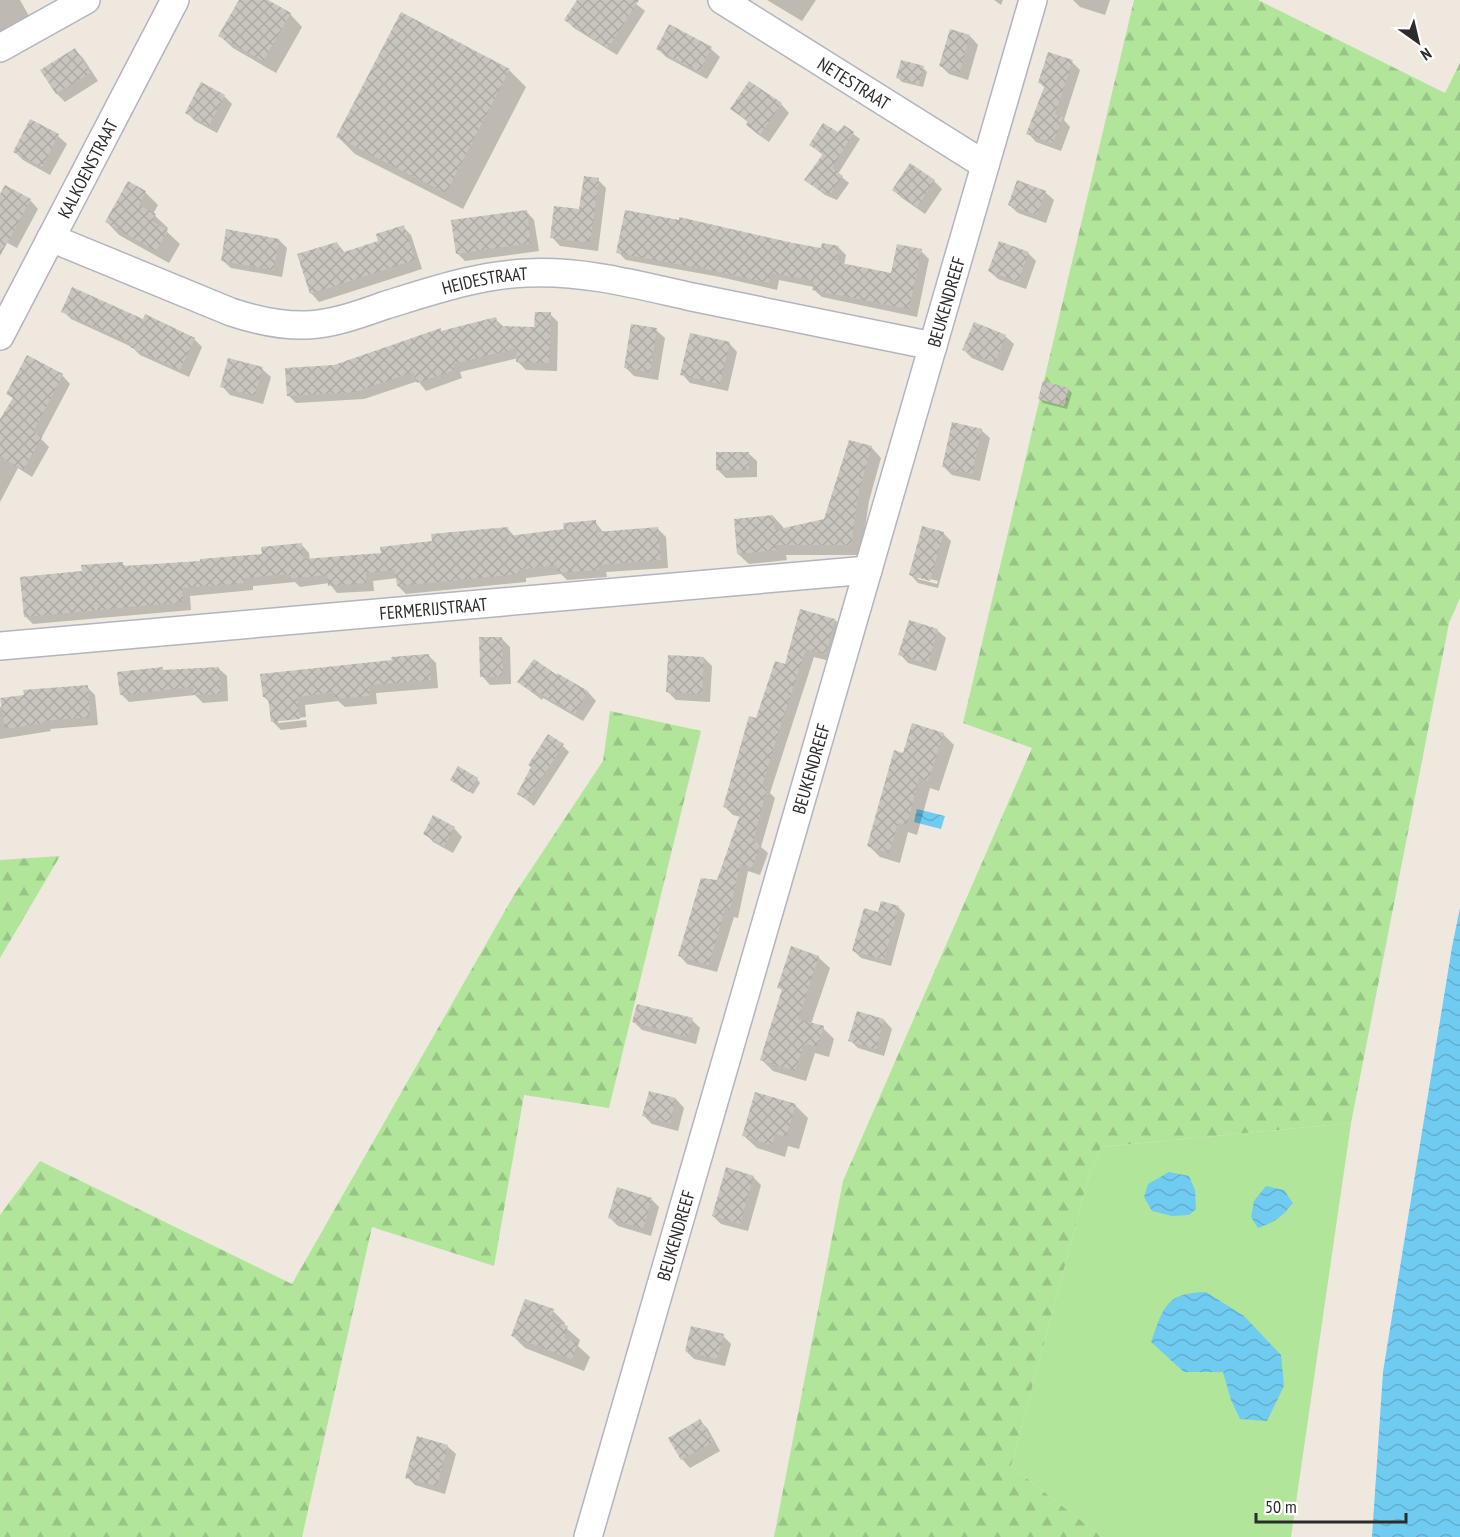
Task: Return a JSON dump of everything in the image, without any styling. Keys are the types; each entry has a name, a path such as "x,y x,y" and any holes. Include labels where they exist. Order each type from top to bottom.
{"street":[{"path":"0,48 86,0"},
{"name":"KALKOENSTRAAT","path":"0,336 175,0"},
{"name":"NETESTRAAT","path":"722,0 985,165"},
{"name":"BEUKENDREEF","path":"588,1537 1033,0"},
{"name":"HEIDESTRAAT","path":"51,238 231,312 250,319 277,324 307,325 332,322 443,287 488,276 549,273 604,279 933,346"},
{"name":"FERMERIJSTRAAT","path":"0,646 868,570"}],"green space":[{"path":"1134,0 1258,0 1445,93 1460,63 1460,598 1449,623 1351,1123 1101,1147 1090,1172 1011,1466 1102,1537 774,1537 843,1181 1032,748 963,723"},
{"path":"610,711 701,731 609,1108 524,1095 494,1266 372,1227 302,1537 0,1537 0,1215 40,1161 292,1284 514,895 603,761"},
{"path":"60,856 0,958 0,860"},
{"path":"1351,1123 1291,1537 1102,1537 1011,1466 1090,1172 1101,1147"}],"water":[{"path":"917,809 945,816 941,829 914,822"},
{"path":"1460,908 1460,1537 1372,1537 1383,1372"},
{"path":"1169,1172 1189,1176 1195,1190 1196,1209 1189,1215 1172,1216 1152,1211 1144,1197 1148,1184"},
{"path":"1266,1186 1284,1190 1293,1203 1278,1218 1258,1228 1251,1217 1254,1201"},
{"path":"1206,1292 1244,1316 1281,1355 1284,1386 1267,1421 1240,1419 1231,1400 1223,1372 1184,1372 1151,1342 1168,1304 1182,1295"}],"building":[{"path":"239,0 268,0 291,13 263,61 218,36"},
{"path":"577,0 639,0 608,48 564,20"},
{"path":"401,12 510,69 446,193 336,137"},
{"path":"669,24 712,47 699,72 656,49"},
{"path":"950,29 970,35 960,72 939,66"},
{"path":"75,48 90,73 56,94 40,70"},
{"path":"1048,52 1073,60 1055,114 1063,117 1053,143 1026,134 1045,85 1038,83"},
{"path":"901,60 924,66 919,85 896,78"},
{"path":"749,81 782,103 760,135 746,125 748,121 730,109"},
{"path":"201,82 225,95 209,126 185,113"},
{"path":"30,119 59,134 42,167 13,152"},
{"path":"823,123 838,132 844,125 854,132 832,168 843,176 830,194 804,180 823,154 809,145"},
{"path":"910,163 935,180 917,207 892,190"},
{"path":"584,176 599,178 590,243 550,238 554,206 579,209"},
{"path":"1017,180 1046,191 1037,215 1008,205"},
{"path":"128,181 146,191 139,205 156,214 152,221 168,230 156,251 105,222"},
{"path":"5,185 31,199 0,256 0,194"},
{"path":"527,210 531,243 456,254 451,220"},
{"path":"625,210 679,220 679,217 821,248 822,243 839,246 836,262 891,273 897,244 922,249 909,309 812,290 814,281 771,273 769,283 616,253"},
{"path":"404,225 415,260 310,294 297,254 337,242 341,253 378,241 376,234"},
{"path":"226,229 279,239 274,270 221,261"},
{"path":"999,241 1029,252 1018,282 988,271"},
{"path":"72,287 143,319 145,314 195,338 180,370 130,347 132,343 61,312"},
{"path":"535,312 551,312 549,363 516,362 517,348 453,364 455,370 417,383 413,372 356,392 287,396 285,368 334,365 441,328 441,331 496,317 498,326 534,327"},
{"path":"974,322 1006,335 995,363 962,350"},
{"path":"631,324 657,328 650,372 624,368"},
{"path":"690,333 730,342 720,384 680,375"},
{"path":"27,355 63,374 33,432 42,437 23,470 0,456 0,419 13,398 6,394"},
{"path":"228,358 263,367 255,396 220,387"},
{"path":"1043,381 1069,388 1064,406 1038,399"},
{"path":"952,422 982,429 972,474 942,467"},
{"path":"849,440 872,446 859,490 851,545 776,545 777,550 737,554 734,519 773,515 775,530 824,519"},
{"path":"716,452 749,452 749,470 716,470"},
{"path":"596,520 597,532 658,527 661,560 599,565 599,570 557,573 557,565 518,570 519,574 397,586 395,570 366,573 366,583 328,586 327,575 290,579 289,574 245,578 245,583 182,588 183,602 24,617 20,577 82,571 81,565 123,562 123,566 200,561 200,559 262,554 261,547 302,543 303,559 381,553 380,547 432,541 431,534 508,527 509,536 564,529 563,523"},
{"path":"922,526 944,532 930,581 909,575"},
{"path":"800,609 835,619 826,654 806,649 783,718 762,786 767,788 753,841 760,844 752,868 740,864 730,910 725,909 709,965 678,956 701,878 717,880 741,812 723,807 749,716 756,718 775,661 785,664"},
{"path":"909,620 938,629 928,664 898,655"},
{"path":"479,637 502,637 503,676 480,677"},
{"path":"429,654 431,680 369,685 369,696 335,699 334,692 297,697 300,719 271,722 268,697 263,697 260,674"},
{"path":"668,655 704,657 702,694 666,692"},
{"path":"534,659 557,675 557,673 588,691 575,714 535,691 533,693 517,682"},
{"path":"163,667 163,670 219,667 221,694 193,695 193,687 120,695 117,672"},
{"path":"88,685 90,717 43,721 43,723 5,729 0,698 24,695 23,690"},
{"path":"912,723 944,733 928,781 919,778 907,825 898,823 889,853 867,846 894,750 903,753"},
{"path":"548,734 564,744 527,800 517,794 531,767 528,765"},
{"path":"458,766 478,778 469,792 450,780"},
{"path":"433,815 455,827 444,846 423,834"},
{"path":"881,901 899,906 884,960 852,951 864,908 878,912"},
{"path":"791,946 819,956 798,1019 824,1026 818,1047 804,1043 795,1071 760,1060 782,989 777,988"},
{"path":"637,1004 693,1018 688,1037 632,1022"},
{"path":"857,1011 884,1019 876,1049 848,1041"},
{"path":"649,1091 676,1098 670,1123 642,1116"},
{"path":"755,1092 796,1104 786,1137 775,1134 772,1145 742,1136"},
{"path":"726,1167 754,1176 740,1224 712,1216"},
{"path":"617,1187 652,1198 643,1229 608,1218"},
{"path":"525,1299 554,1309 550,1319 568,1326 564,1338 578,1343 572,1359 511,1336"},
{"path":"691,1326 724,1334 717,1359 685,1351"},
{"path":"700,1419 713,1442 681,1460 668,1438"},
{"path":"417,1436 448,1445 437,1486 405,1478"}]}
